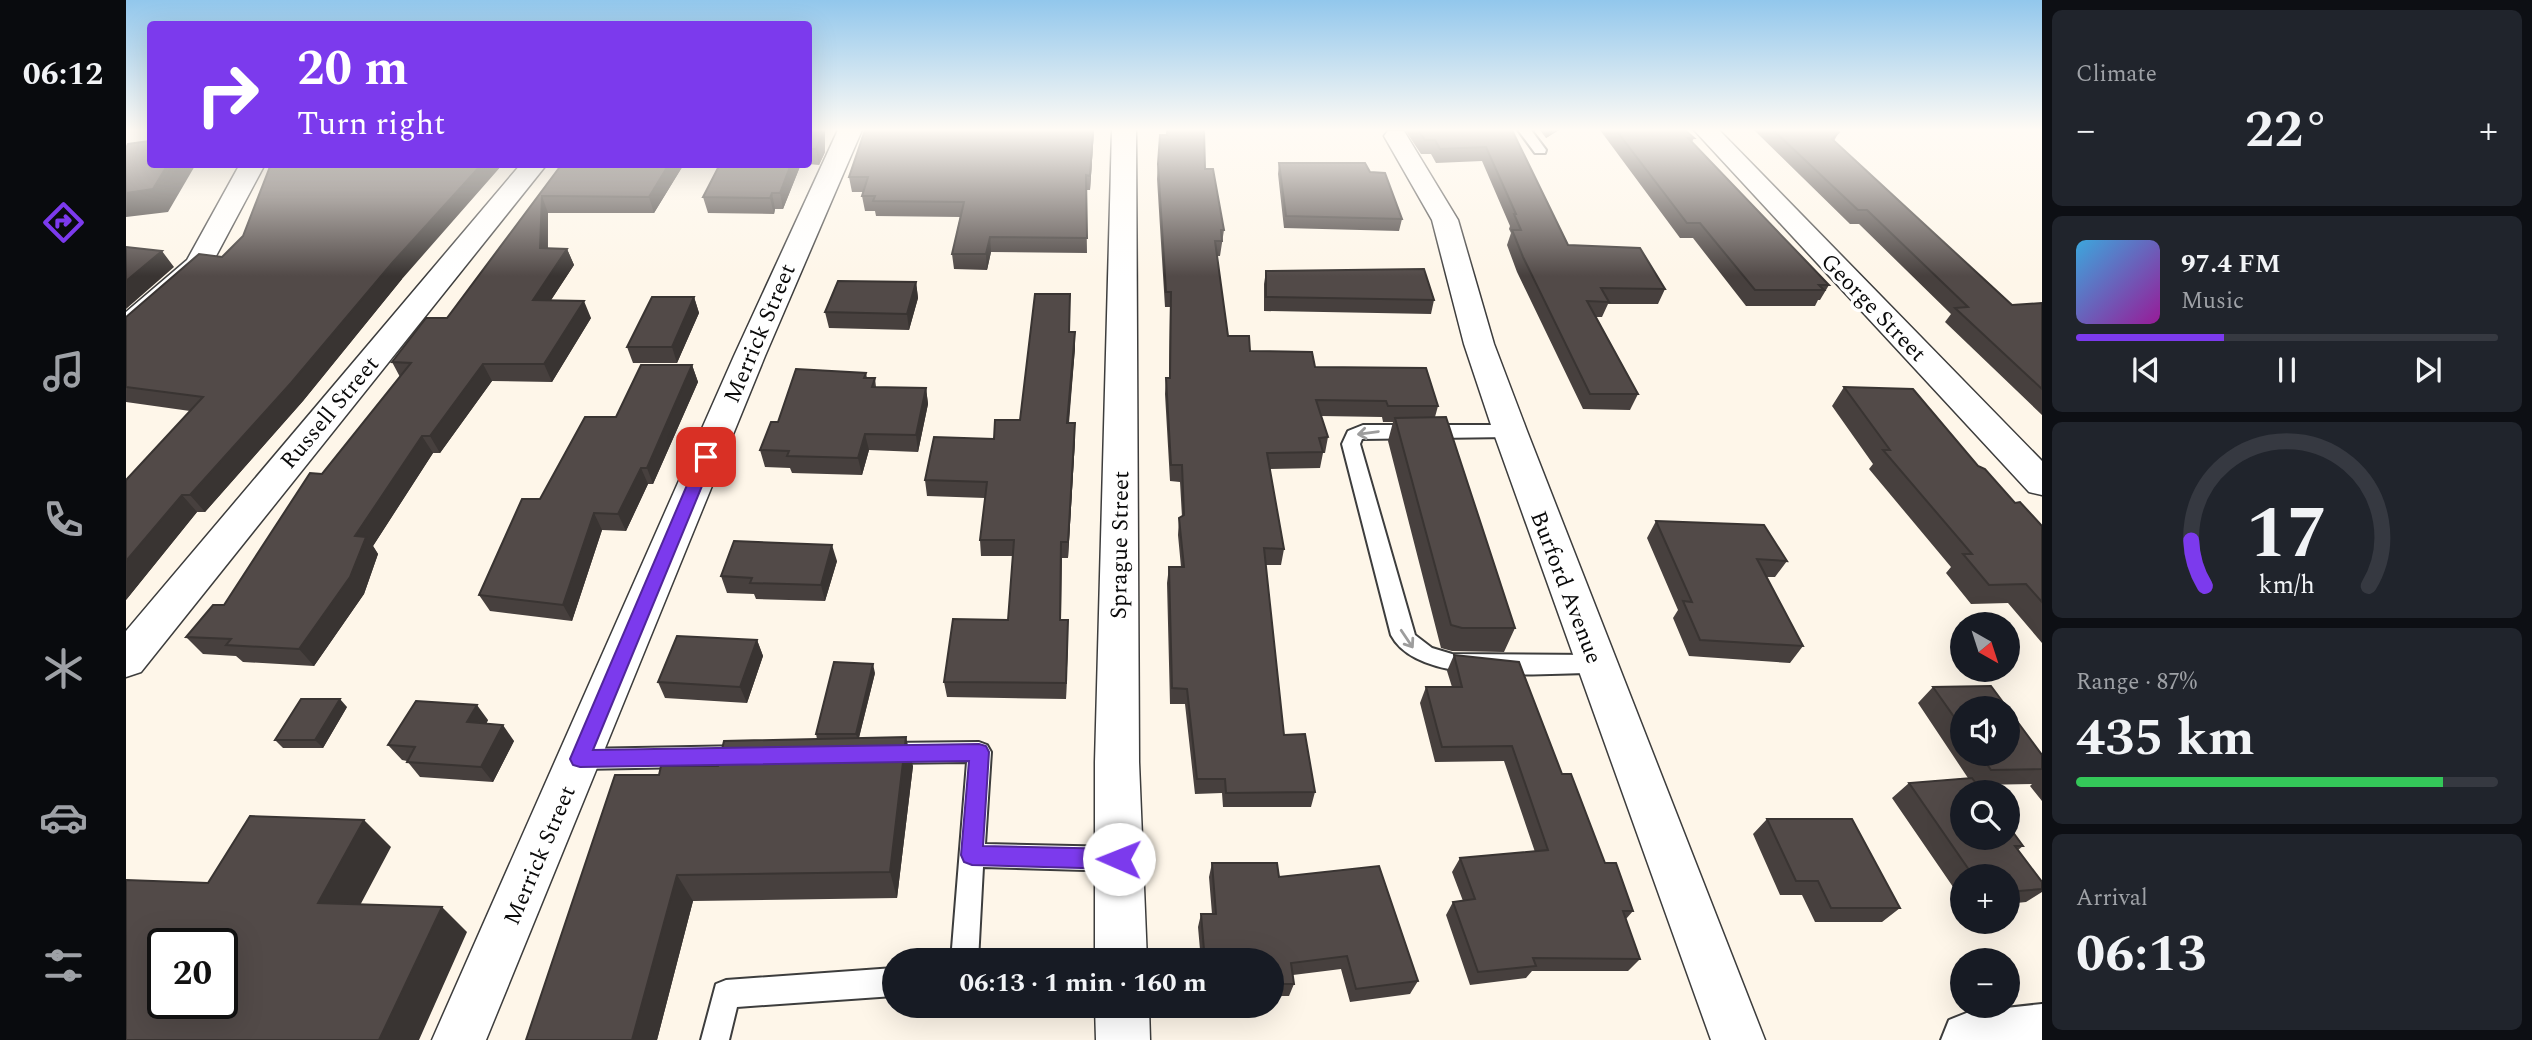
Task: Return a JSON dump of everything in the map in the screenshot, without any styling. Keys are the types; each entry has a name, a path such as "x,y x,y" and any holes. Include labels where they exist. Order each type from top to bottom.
{"street":[{"path":"133,317 204,256 245,179"},
{"name":"Russell Street","path":"126,660 523,179"},
{"name":"Merrick Street","path":"458,1040 828,179"},
{"name":"Sprague Street","path":"1121,948 1117,734 1123,179"},
{"name":"Burford Avenue","path":"1421,179 1445,220 1479,344 1510,431 1738,1040"},
{"name":"George Street","path":"1752,179 2042,483"},
{"path":"1122,1018 1123,1040"},
{"path":"1969,1040 2042,1032"}],"lane":[{"path":"1510,431 1363,431 1354,435 1351,444 1402,635 1414,649 1430,659 1452,663 1596,664"},
{"path":"855,754 979,752 965,948"},
{"path":"580,759 772,755"},
{"path":"972,855 1119,859"},
{"path":"715,1040 726,994 882,983"}],"building":[{"path":"126,179 159,179 153,189 126,193"},
{"path":"265,179 469,179 393,262 291,383 190,495 182,495 126,561 126,480 203,397 126,387 126,317 199,254 222,257 243,236"},
{"path":"551,179 660,179 649,197 542,196 540,248 567,249 533,300 584,301 544,364 483,364 430,436 422,436 355,536 366,537 350,577 299,649 226,645 231,639 186,637 213,605 224,605 310,473 322,474 411,363 392,362 426,318 447,318"},
{"path":"713,179 785,179 780,193 772,193 770,198 703,197"},
{"path":"868,179 1086,179 1087,238 990,237 986,254 952,254 964,202 873,201 875,196 862,196"},
{"path":"1159,179 1215,179 1224,230 1221,230 1222,241 1215,241 1228,336 1249,336 1250,351 1312,352 1315,367 1426,368 1438,406 1388,406 1386,401 1316,400 1328,437 1319,438 1323,452 1267,453 1284,549 1264,548 1284,735 1305,734 1315,792 1226,793 1225,779 1197,779 1187,689 1172,688 1169,567 1184,567 1179,518 1184,515 1182,465 1171,465 1166,378 1170,378 1171,292 1166,292"},
{"path":"1281,179 1387,179 1402,219 1286,216"},
{"path":"1500,179 1536,179 1568,245 1640,248 1665,289 1601,288 1609,302 1587,301 1638,394 1590,394 1523,257 1512,230 1521,230"},
{"path":"1653,179 1727,179 1829,285 1819,285 1824,290 1755,290 1700,223 1687,223"},
{"path":"1825,179 1875,179 2012,305 2042,303 2042,389 1955,308 1968,307 1867,210 1858,210"},
{"path":"126,247 162,251 126,281"},
{"path":"1424,269 1434,300 1266,297 1266,271"},
{"path":"838,281 916,282 907,314 825,312"},
{"path":"1035,294 1070,294 1069,332 1075,332 1067,423 1075,423 1068,542 1061,542 1060,620 1068,620 1066,683 944,682 953,619 1008,620 1014,540 980,540 987,482 925,480 934,437 994,439 995,420 1020,420"},
{"path":"652,297 694,297 672,347 627,347"},
{"path":"641,365 692,365 647,468 641,468 618,514 594,513 563,605 479,595 522,499 540,499 585,417 616,417"},
{"path":"796,369 866,373 864,378 875,378 872,387 926,388 916,435 865,434 858,458 787,456 789,451 760,450 771,422 778,422"},
{"path":"1844,387 1913,389 1978,466 1985,469 2015,503 2020,502 2042,526 2042,602 2026,584 1989,585 1963,554 1972,554 1883,450 1890,450"},
{"path":"1446,417 1515,628 1462,628 1451,625 1395,418"},
{"path":"1656,521 1764,525 1787,561 1757,559 1803,646 1700,640 1683,601 1692,602"},
{"path":"734,541 832,545 821,585 750,583 752,578 721,576"},
{"path":"677,636 757,640 740,687 658,682"},
{"path":"1454,655 1519,662 1562,774 1571,774 1605,863 1616,863 1633,911 1623,911 1640,959 1533,958 1536,966 1478,972 1453,902 1475,899 1460,858 1548,850 1512,746 1442,747 1426,687 1462,687"},
{"path":"834,662 873,664 856,734 816,734"},
{"path":"1991,686 1998,696 1950,696 1950,711 1933,687"},
{"path":"301,699 340,699 315,740 275,740"},
{"path":"416,701 477,705 467,722 503,725 481,767 407,762 415,747 388,745"},
{"path":"2020,725 2042,755 2042,769 1991,770 1988,766 2020,766"},
{"path":"906,737 890,872 677,875 632,1040 526,1040 615,775 659,775 661,766 718,766 724,741"},
{"path":"1972,778 1973,780 1950,780 1950,842 1909,783"},
{"path":"250,816 364,820 318,903 442,907 379,1040 126,1040 126,880 208,883"},
{"path":"1767,819 1852,819 1900,908 1831,908 1818,881 1796,881"},
{"path":"1955,850 2018,850 2042,882 2042,889 2020,891 2020,864 1965,864"},
{"path":"1212,863 1277,863 1279,877 1379,866 1418,981 1356,989 1347,956 1291,963 1294,984 1284,984 1284,948 1204,948 1201,914 1216,914"}],"route":[{"path":"706,457 580,759 979,752 972,855 1119,859"}]}
